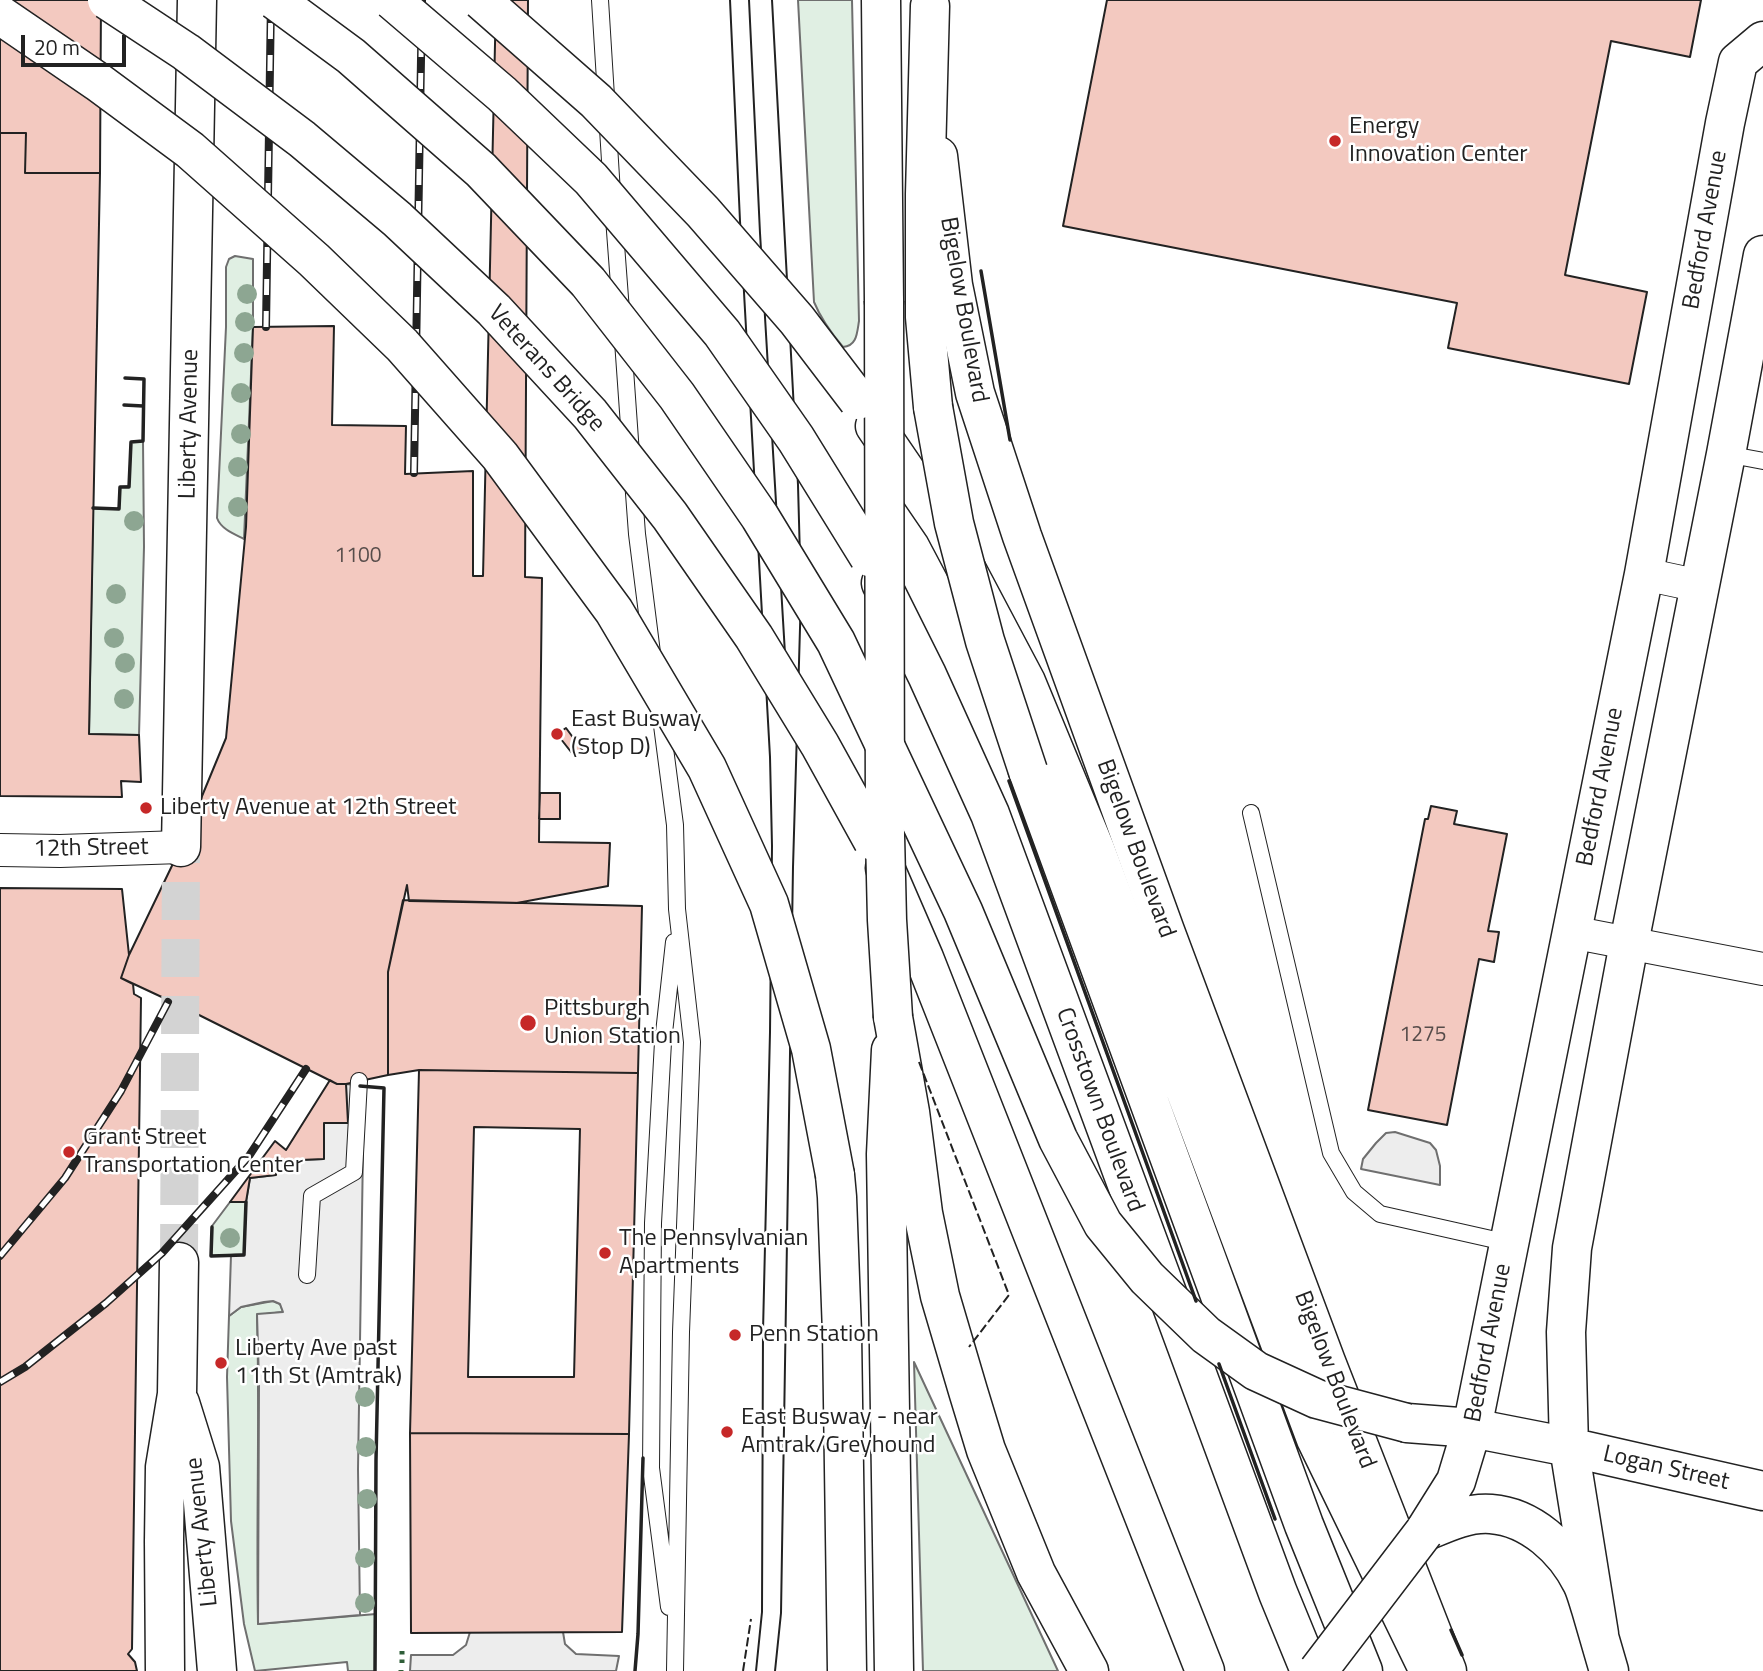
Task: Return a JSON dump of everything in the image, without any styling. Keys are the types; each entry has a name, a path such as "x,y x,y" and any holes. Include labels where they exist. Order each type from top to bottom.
{"main road":[{"name":"Veterans Bridge","path":"107,0 186,52 302,139 397,219 494,310 590,414 670,516 754,637 820,745 873,841 929,970 1205,1671"},
{"name":"Liberty Avenue","path":"181,847 197,0"},
{"name":"Logan Street","path":"275,0 351,56 481,170 588,282 677,396 760,517 836,642 963,911 1058,1139 1103,1224 1147,1278 1206,1335 1256,1371 1317,1399 1407,1423 1472,1428 1763,1491"},
{"name":"Crosstown Boulevard","path":"392,0 502,94 591,179 722,333 796,439 869,557 927,675 990,814 1278,1593 1310,1671"},
{"path":"481,0 596,101 703,212 797,320 858,400 944,527 1026,682 1095,849 1316,1439 1429,1671"},
{"path":"881,0 885,821 893,1017 886,1154 894,1671"},
{"path":"930,3 925,317 933,407 954,523 985,641 1028,771 1304,1525 1363,1671"},
{"name":"Bigelow Boulevard","path":"930,3 938,153 953,285 975,393 1022,536 1165,931 1326,1362 1447,1671"},
{"path":"0,15 98,82 190,150 314,260 402,345 500,456 614,611 707,768 769,904 811,1049 835,1175 842,1333 847,1671"},
{"name":"Bedford Avenue","path":"1318,1671 1424,1532 1456,1481 1472,1428 1644,574 1725,123 1738,62 1763,42 1763,27"},
{"path":"1599,1634 1569,1447 1566,1332 1572,1248 1763,255"},
{"path":"893,1017 910,1112 923,1213 940,1296 968,1391 986,1450 1036,1573 1088,1671"},
{"name":"Liberty Avenue","path":"165,1671 165,1467 177,1394 179,1262"},
{"name":"Liberty Avenue","path":"177,1394 200,1467 216,1671"},
{"path":"1424,1532 1451,1520 1490,1514 1523,1523 1548,1539 1565,1556 1583,1585 1609,1671"}],"street":[{"path":"1644,574 1700,586"},
{"name":"12th Street","path":"0,850 181,847"},
{"path":"1572,932 1763,969"}],"lane":[{"path":"600,0 637,534 674,825 677,909 692,1042 681,1332 677,1668"},
{"path":"1726,454 1763,461"},
{"path":"1251,813 1331,1153 1354,1192 1380,1214 1509,1243"},
{"path":"677,909 663,1042 653,1223 651,1468 677,1668"},
{"path":"307,1275 312,1196 354,1172 359,1081"}],"green space":[{"path":"798,0 852,0 859,321 854,341 843,347 814,302"},
{"path":"235,256 253,259 253,327 244,539 225,528 217,518 226,327 226,267 229,259"},
{"path":"143,441 144,547 139,735 89,734 93,508 119,509 120,487 129,486 131,442"},
{"path":"230,1202 246,1202 244,1255 211,1256 212,1226"},
{"path":"273,1301 280,1304 283,1312 257,1315 258,1624 376,1614 375,1671 348,1671 347,1662 255,1671 244,1624 231,1521 227,1377 229,1316 241,1307"},
{"path":"914,1362 1058,1671 923,1671"}],"shaded area":[{"path":"346,1084 364,1086 358,1469 360,1615 258,1624 257,1314 283,1312 280,1304 273,1301 241,1307 229,1316 231,1255 244,1254 250,1178 275,1175 277,1161 323,1159 324,1123 347,1123"},
{"path":"1395,1132 1430,1143 1436,1150 1440,1166 1440,1185 1361,1169 1363,1159 1376,1143 1386,1133"},
{"path":"470,1632 563,1632 565,1644 576,1654 619,1656 616,1671 410,1671 411,1655 453,1655 466,1645"}],"building":[{"path":"0,0 101,0 100,173 25,173 26,133 0,133"},
{"path":"496,0 528,0 525,577 542,578 539,842 610,843 608,886 517,903 409,901 407,885 388,972 388,1075 337,1084 121,978 129,955 181,847 226,738 246,527 253,327 334,326 332,425 406,426 405,474 473,471 473,576 483,576"},
{"name":"Energy Innovation Center","path":"1107,0 1701,0 1690,57 1611,41 1565,275 1647,292 1629,384 1448,348 1457,303 1063,226"},
{"path":"0,133 26,133 25,173 100,173 89,734 139,735 141,782 121,781 122,797 0,796"},
{"path":"566,728 583,751 575,757 557,734"},
{"path":"540,793 560,793 560,819 539,819"},
{"path":"1431,806 1457,811 1454,824 1507,834 1488,931 1499,932 1494,962 1479,959 1447,1125 1368,1110 1425,819 1428,819"},
{"name":"Grant Street Transportation Center","path":"0,888 122,889 129,955 121,978 133,984 134,994 141,998 132,1649 128,1654 135,1662 137,1671 0,1671"},
{"name":"Pittsburgh Union Station","path":"403,900 642,906 638,1073 419,1070 388,1075 388,972"},
{"name":"The Pennsylvanian Apartments","path":"419,1070 638,1073 629,1434 410,1433","holes":["474,1127 580,1129 574,1377 468,1377"]},
{"path":"330,1080 337,1084 346,1084 348,1123 324,1123 324,1159 277,1161 276,1175 250,1178 246,1202 230,1202 275,1141 286,1150"},
{"path":"410,1433 629,1434 622,1632 411,1633"}],"tunnel":[{"path":"179,1262 181,847"}],"tram line":[{"path":"730,0 770,757 772,846 763,1331 762,1612 756,1671"},
{"path":"749,0 789,721"},
{"path":"772,0 798,485 801,594 793,867 781,1613 775,1671"}],"railway":[{"path":"266,327 271,0"},
{"path":"414,473 422,0"},
{"path":"0,1256 65,1178 121,1091 168,1002"},
{"path":"0,1382 25,1367 106,1303 162,1253 249,1156 306,1069"}],"hedge":[{"path":"402,1650 402,1663"}],"fence":[{"path":"919,1062 1009,1295 969,1347"},
{"path":"743,1671 751,1619"}],"wall":[{"path":"981,271 1010,440"},
{"path":"93,508 119,509 120,487 129,487 131,442 143,441 144,379 125,378"},
{"path":"124,405 143,406"},
{"path":"1009,781 1196,1301"},
{"path":"360,1086 384,1088 376,1460 375,1671"},
{"path":"212,1227 211,1256 244,1255 246,1202"},
{"path":"1219,1364 1275,1519"},
{"path":"635,1671 643,1458"},
{"path":"1451,1630 1462,1655"}],"place":[{"name":"Energy Innovation Center","path":"1335,141"},
{"name":"East Busway (Stop D)","path":"557,734"},
{"name":"Liberty Avenue at 12th Street","path":"146,808"},
{"name":"Pittsburgh Union Station","path":"528,1023"},
{"name":"Grant Street Transportation Center","path":"69,1152"},
{"name":"The Pennsylvanian Apartments","path":"605,1253"},
{"name":"Penn Station","path":"735,1335"},
{"name":"Liberty Ave past 11th St (Amtrak)","path":"221,1363"},
{"name":"East Busway - near Amtrak/Greyhound","path":"727,1432"}]}
